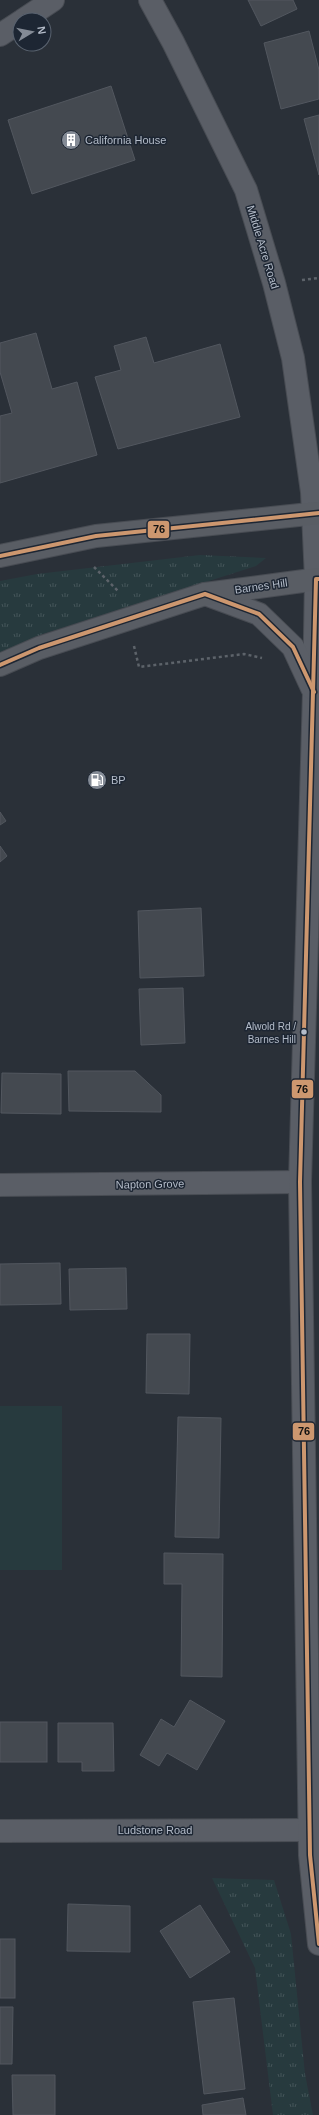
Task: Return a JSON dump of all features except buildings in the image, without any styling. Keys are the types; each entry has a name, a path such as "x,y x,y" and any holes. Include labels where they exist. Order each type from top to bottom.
{"main road":[{"path":"0,556 86,538 316,513"},
{"name":"Barnes Hill","path":"0,666 39,648 205,594 317,579"}],"street":[{"path":"35,12 53,0"},
{"name":"Middle Acre Road","path":"150,0 173,42 246,190 274,283 293,358 316,513 317,579 300,1182 311,1830 310,1855 319,1944"},
{"path":"0,35 12,27"},
{"path":"205,594 259,614 293,647 314,692"},
{"name":"Napton Grove","path":"0,1185 300,1182"},
{"name":"Ludstone Road","path":"0,1831 311,1830"}],"path":[{"path":"86,538 90,562 120,593 128,618 139,667 244,654 267,660"}],"green space":[{"path":"200,555 266,558 256,566 43,634 0,654 0,581 37,574"},
{"path":"0,1406 62,1406 62,1570 0,1570"},
{"path":"212,1878 274,1880 291,1934 305,2074 313,2115 273,2115 255,1968"}],"transit line":[{"name":"76","path":"0,556 96,536 319,513"},
{"name":"76","path":"319,579 316,579 300,1182 310,1855 319,1944"},
{"name":"76","path":"0,665 39,648 205,594 259,614 293,647 314,692"}],"place":[{"name":"California House","path":"71,140"},
{"name":"BP","path":"97,780"},
{"name":"Alwold Rd / Barnes Hill","path":"304,1032"}]}
